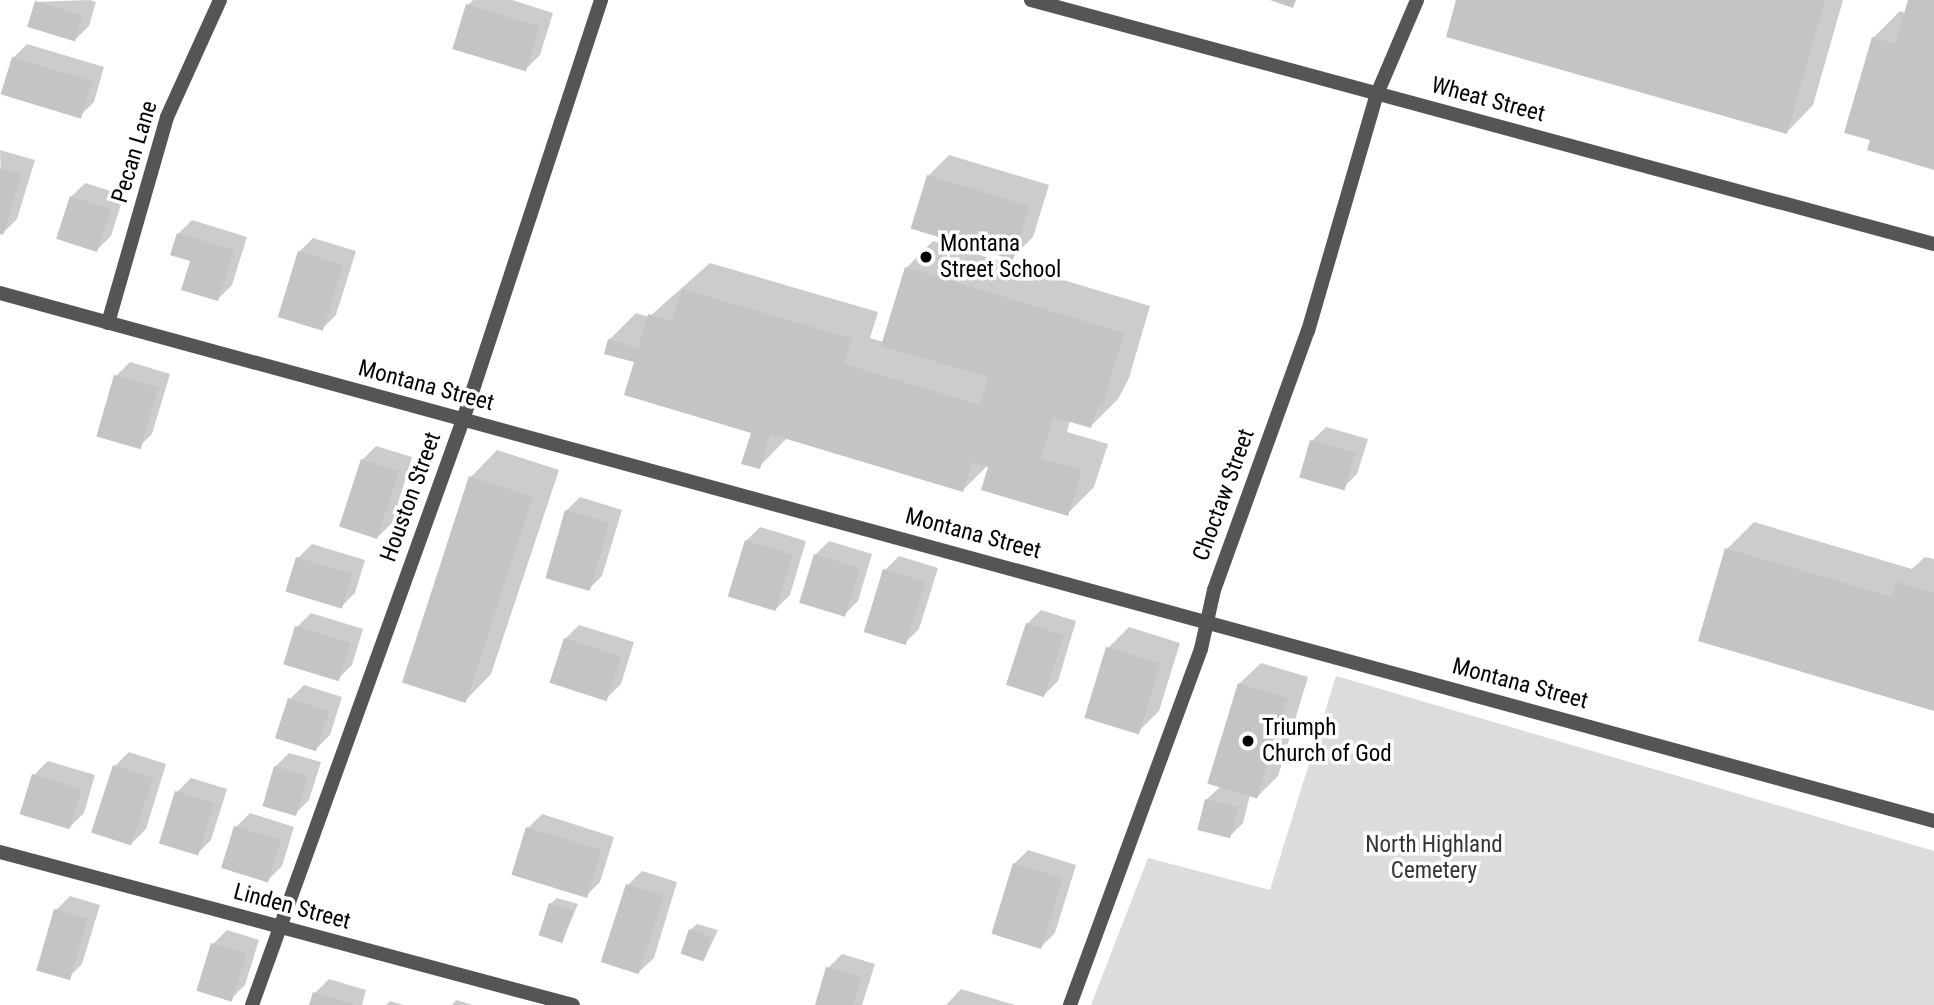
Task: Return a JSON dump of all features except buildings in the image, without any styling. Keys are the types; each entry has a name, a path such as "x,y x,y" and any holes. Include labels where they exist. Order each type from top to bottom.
{"street":[{"name":"Pecan Lane","path":"108,323 167,117 220,0"},
{"name":"Houston Street","path":"252,1005 463,420 601,0"},
{"name":"Wheat Street","path":"1031,0 1934,244"},
{"name":"Choctaw Street","path":"1070,1005 1201,649 1214,590 1308,331 1377,94 1417,0"},
{"name":"Montana Street","path":"0,293 1934,821"},
{"name":"Linden Street","path":"0,852 573,1005"}],"green space":[{"name":"North Highland Cemetery","path":"1336,676 1934,851 1934,1005 1091,1005 1148,858 1270,890"}],"place":[{"name":"Montana Street School","path":"926,257"},
{"name":"Triumph Church of God","path":"1248,741"}]}
